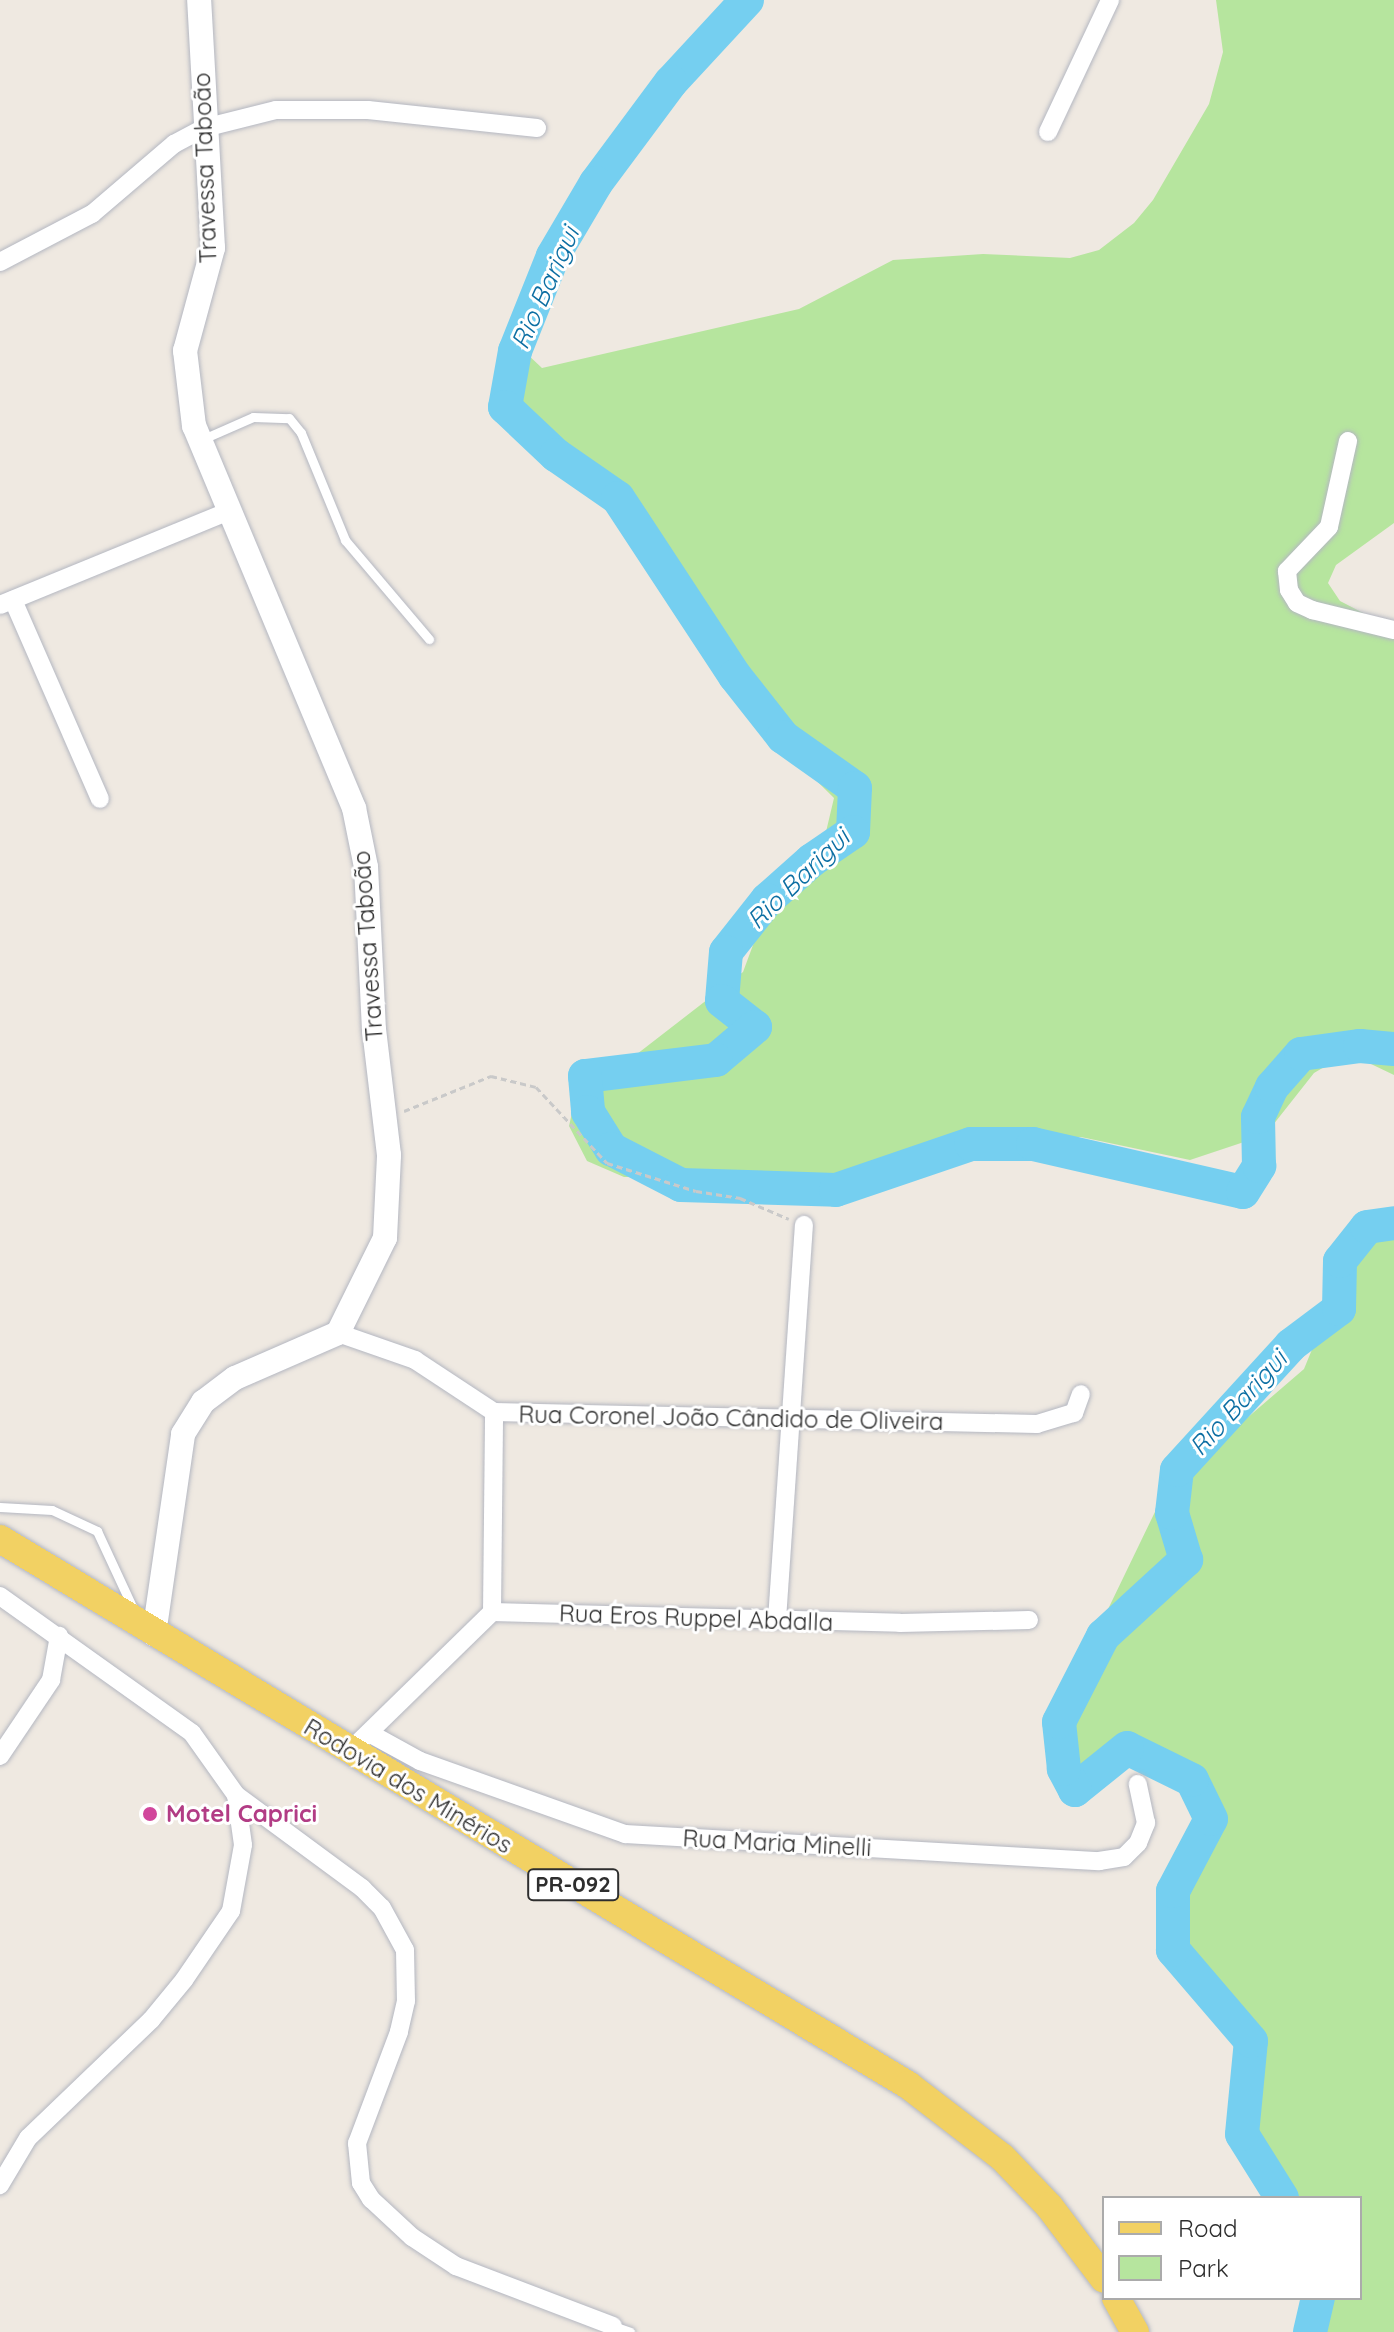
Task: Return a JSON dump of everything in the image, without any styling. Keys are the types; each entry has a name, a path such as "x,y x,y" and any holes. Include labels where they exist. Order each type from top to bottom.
{"main road":[{"name":"Rodovia dos Minérios","path":"0,1539 148,1630 359,1742 933,2102 1002,2157 1049,2206 1102,2276"},
{"path":"1117,2300 1135,2332"}],"street":[{"name":"Travessa Taboão","path":"199,0 213,248 207,283 185,351 200,440 354,808 366,867 374,1030 385,1119 385,1238 338,1333"},
{"path":"1048,132 1110,0"},
{"path":"0,262 92,214 174,144 204,128 276,110 368,110 537,128"},
{"path":"1348,441 1329,527 1287,571 1289,590 1297,603 1312,610 1394,630"},
{"path":"100,799 7,602 229,511"},
{"path":"777,1620 804,1225"},
{"path":"148,1630 183,1434 203,1402 235,1378 338,1333"},
{"name":"Rua Coronel João Cândido de Oliveira","path":"338,1333 415,1360 494,1412 792,1421 1037,1424 1074,1413 1081,1394"},
{"path":"359,1742 492,1612 494,1412"},
{"path":"0,1596 192,1733 236,1795 362,1888 382,1908 405,1950 406,2001 399,2032 357,2143 361,2183 371,2199 412,2237 456,2266 619,2330"},
{"name":"Rua Eros Ruppel Abdalla","path":"492,1612 900,1623 1029,1620"},
{"path":"0,1756 51,1680 59,1636"},
{"name":"Rua Maria Minelli","path":"359,1742 625,1834 1099,1861 1124,1857 1138,1843 1146,1814 1138,1784"},
{"path":"0,2185 28,2138 151,2020 218,1933 231,1911 242,1867 236,1795"}],"lane":[{"path":"200,440 253,417 289,418 301,433 345,540 429,639"},
{"path":"0,1507 52,1510 97,1531 148,1630"}],"path":[{"path":"385,1119 491,1076 536,1087 607,1163 696,1191 740,1198 804,1225"}],"green space":[{"path":"1216,0 1394,0 1394,523 1336,565 1328,583 1340,601 1394,629 1394,1075 1348,1053 1314,1073 1265,1135 1190,1160 1081,1137 958,1142 772,1194 691,1177 624,1177 587,1161 569,1126 578,1086 628,1061 743,972 779,875 825,836 834,798 734,699 622,526 518,423 501,364 509,337 542,368 799,309 893,260 983,254 1070,258 1099,250 1134,223 1153,200 1209,104 1223,52"},
{"path":"1394,1220 1394,2332 1308,2332 1312,2300 1362,2300 1362,2196 1267,2196 1255,2175 1240,2033 1176,1952 1161,1911 1200,1840 1181,1783 1156,1759 1101,1776 1080,1775 1069,1737 1069,1690 1167,1487 1304,1369 1352,1252"}],"waterway":[{"name":"Rio Barigui","path":"747,0 671,82 596,183 553,256 515,351 505,407 556,455 618,498 735,676 783,737 855,788 853,832 812,860 767,900 726,952 722,1001 755,1027 716,1060 585,1076 588,1112 611,1149 681,1185 836,1190 971,1144 1033,1144 1243,1192 1259,1166 1258,1117 1272,1087 1301,1054 1360,1046 1394,1049"},
{"name":"Rio Barigui","path":"1281,2196 1242,2134 1251,2041 1173,1950 1173,1891 1211,1819 1192,1780 1127,1748 1075,1790 1064,1769 1059,1722 1103,1636 1186,1560 1172,1513 1177,1470 1291,1345 1339,1309 1340,1261 1367,1227 1394,1223"},
{"name":"Rio Barigui","path":"1310,2332 1318,2300"}],"place":[{"name":"Motel Caprici","path":"150,1814"}]}
